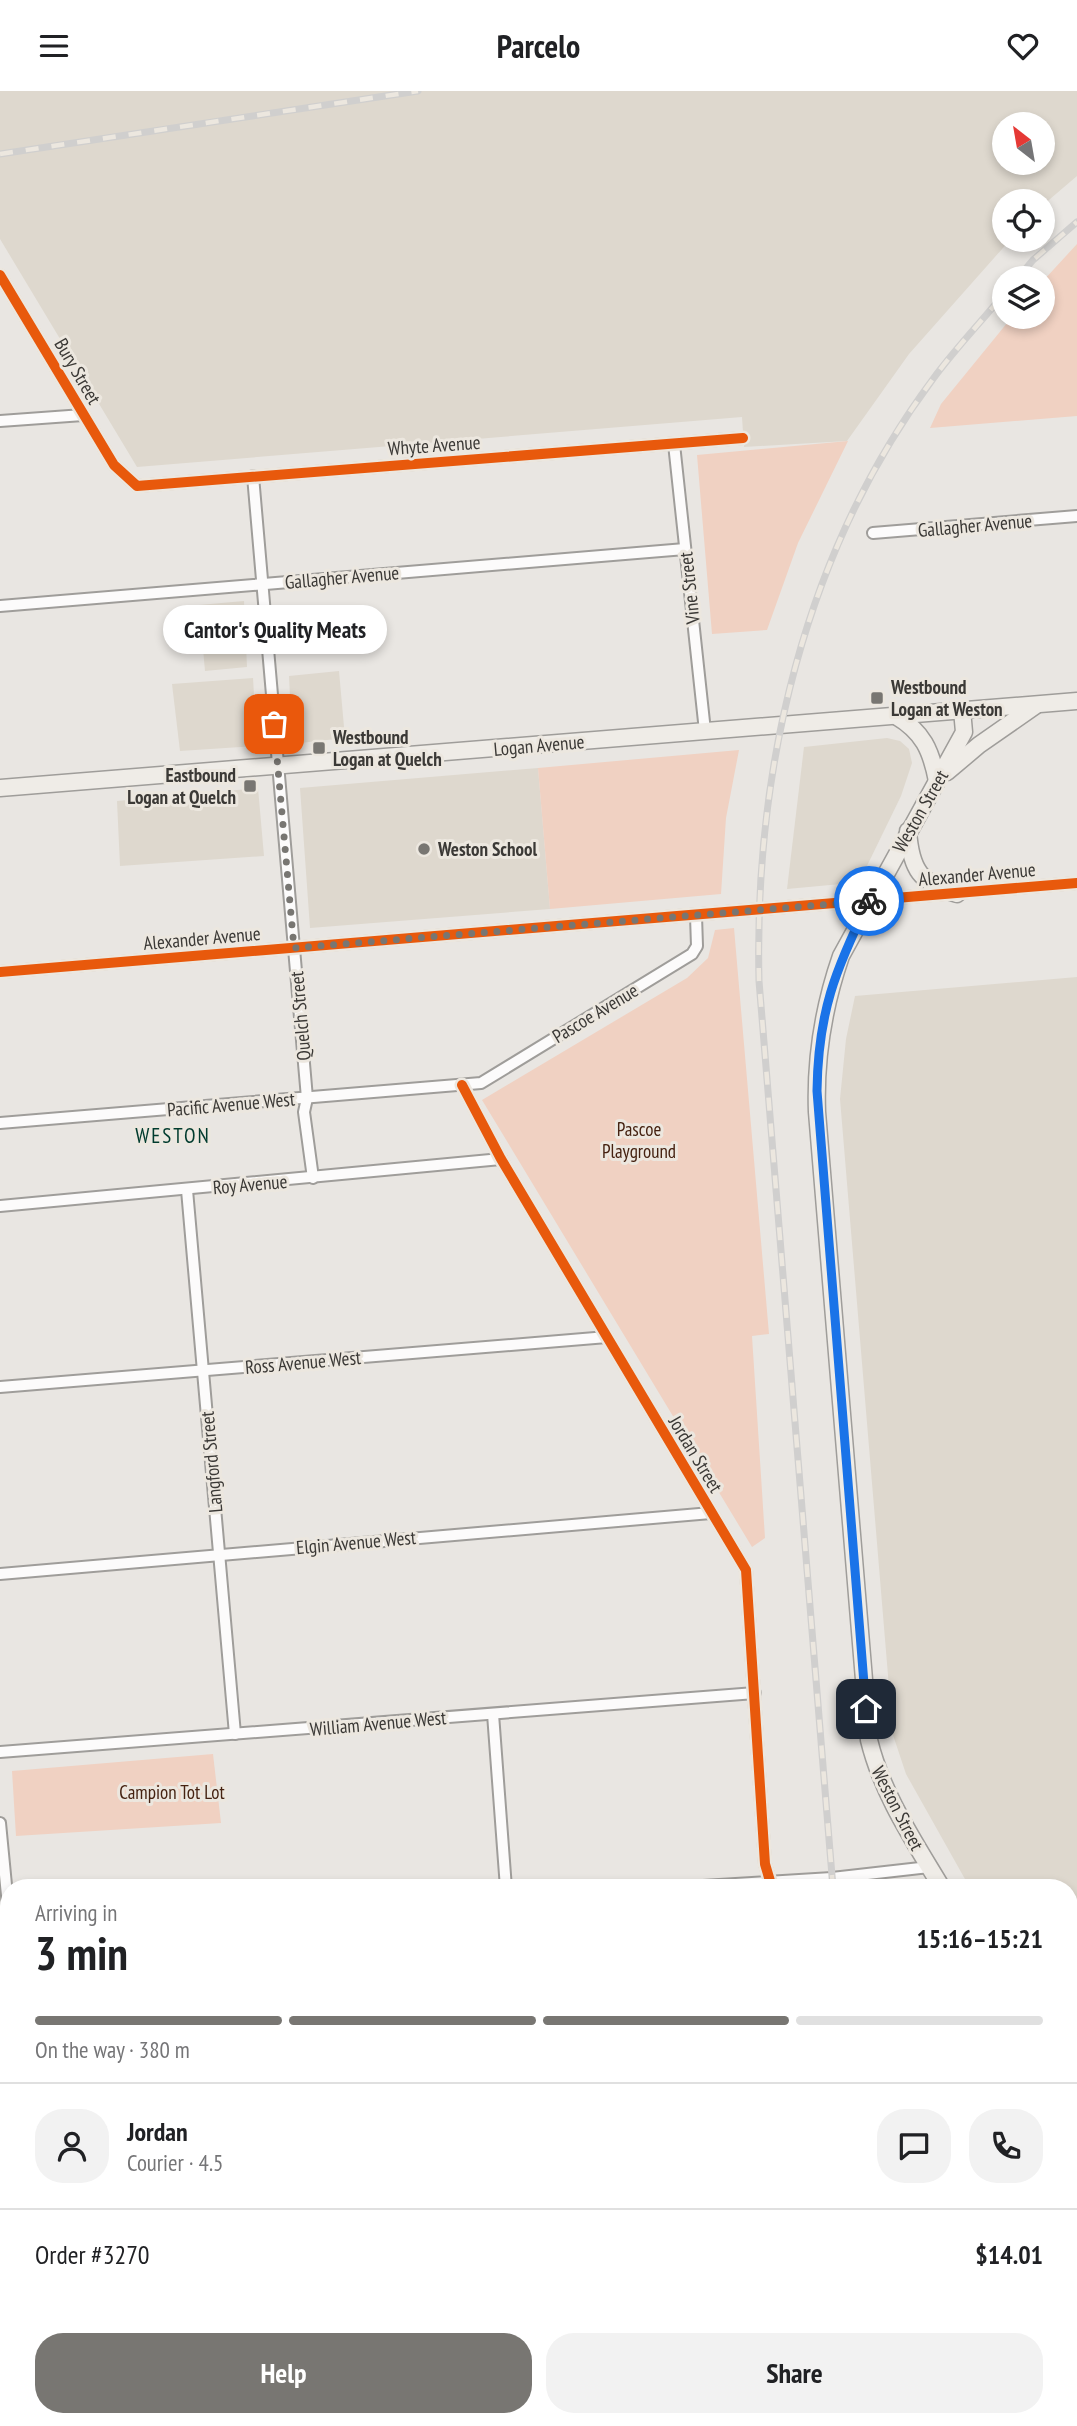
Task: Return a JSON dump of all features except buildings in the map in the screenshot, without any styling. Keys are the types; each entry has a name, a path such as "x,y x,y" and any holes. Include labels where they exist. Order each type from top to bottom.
{"main road":[{"name":"Logan Avenue","path":"0,788 1077,701"},
{"path":"895,716 916,729 927,744 937,781 979,745 1038,704"},
{"name":"Weston Street","path":"936,1879 885,1788 876,1769 869,1740 817,1112 817,1059 827,996 841,956 964,732 962,710"},
{"path":"908,831 912,860 921,876 934,887 957,894"}],"street":[{"name":"Bury Street","path":"0,275 114,465 129,481"},
{"path":"0,421 83,415"},
{"name":"Whyte Avenue","path":"129,481 142,487 743,438"},
{"name":"Vine Street","path":"674,444 705,731"},
{"name":"Quelch Street","path":"253,476 307,1098 304,1112 313,1178"},
{"name":"Gallagher Avenue","path":"873,533 1077,516"},
{"name":"Gallagher Avenue","path":"0,606 685,549"},
{"name":"Alexander Avenue","path":"0,972 1077,883"},
{"name":"Pascoe Avenue","path":"462,1085 481,1083 692,954 697,946 696,916"},
{"name":"Pacific Avenue West","path":"0,1123 462,1085"},
{"name":"Jordan Street","path":"462,1085 501,1160 746,1570 765,1864 770,1879"},
{"name":"Roy Avenue","path":"0,1206 501,1160"},
{"name":"Langford Street","path":"187,1190 235,1734"},
{"name":"Ross Avenue West","path":"0,1387 607,1337"},
{"name":"Elgin Avenue West","path":"0,1574 220,1553 711,1513"},
{"name":"William Avenue West","path":"0,1752 755,1693"},
{"path":"493,1714 505,1879"},
{"path":"0,1823 5,1879"},
{"path":"812,1879 929,1867"}],"shaded area":[{"path":"0,91 1077,91 1077,176 1055,195 1055,189 992,189 992,252 999,252 909,354 847,441 744,447 742,417 137,467 0,239"},
{"path":"244,601 247,667 205,671 199,605"},
{"path":"339,671 345,738 300,743 292,737 289,676"},
{"path":"253,678 257,746 180,751 172,684"},
{"path":"887,738 900,741 909,749 912,763 901,796 864,872 841,884 787,889 804,747"},
{"name":"Weston School","path":"538,768 550,909 310,928 300,788"},
{"path":"258,788 264,856 120,866 117,801"},
{"path":"1077,977 1077,1879 965,1879 906,1774 893,1735 840,1099 846,1039 855,996"}],"green space":[{"path":"1077,244 1077,416 930,428 941,404 1002,329 1055,329 1055,268"},
{"path":"848,441 798,543 767,630 712,634 697,455"},
{"path":"739,750 726,818 721,894 550,909 538,768"},
{"name":"Pascoe Playground","path":"734,928 769,1334 752,1336 765,1538 752,1547 482,1100 687,978 708,958 715,930"},
{"name":"Campion Tot Lot","path":"213,1754 221,1823 16,1836 12,1771"}],"railway":[{"path":"0,154 418,91"},
{"path":"1028,266 1077,222"},
{"path":"832,1879 759,981 760,901 766,822 778,743 796,665 820,590 851,516 888,446 933,379 992,308"}],"cycle path":[{"path":"0,275 114,465 137,486 743,438"},
{"path":"0,972 1077,883"},
{"path":"462,1085 501,1159 746,1570 765,1864 769,1879"}],"way so far":[{"path":"274,724 294,948 869,901"}],"place":[{"name":"Westbound Logan at Weston","path":"877,698"},
{"name":"Cantor's Quality Meats","path":"274,724"},
{"name":"Westbound Logan at Quelch","path":"319,748"},
{"name":"Eastbound Logan at Quelch","path":"250,786"},
{"name":"Weston School","path":"424,849"}],"district":[{"name":"WESTON","path":"173,1136"}],"route":[{"path":"866,1709 817,1112 817,1059 827,996 841,956 869,901"}]}
